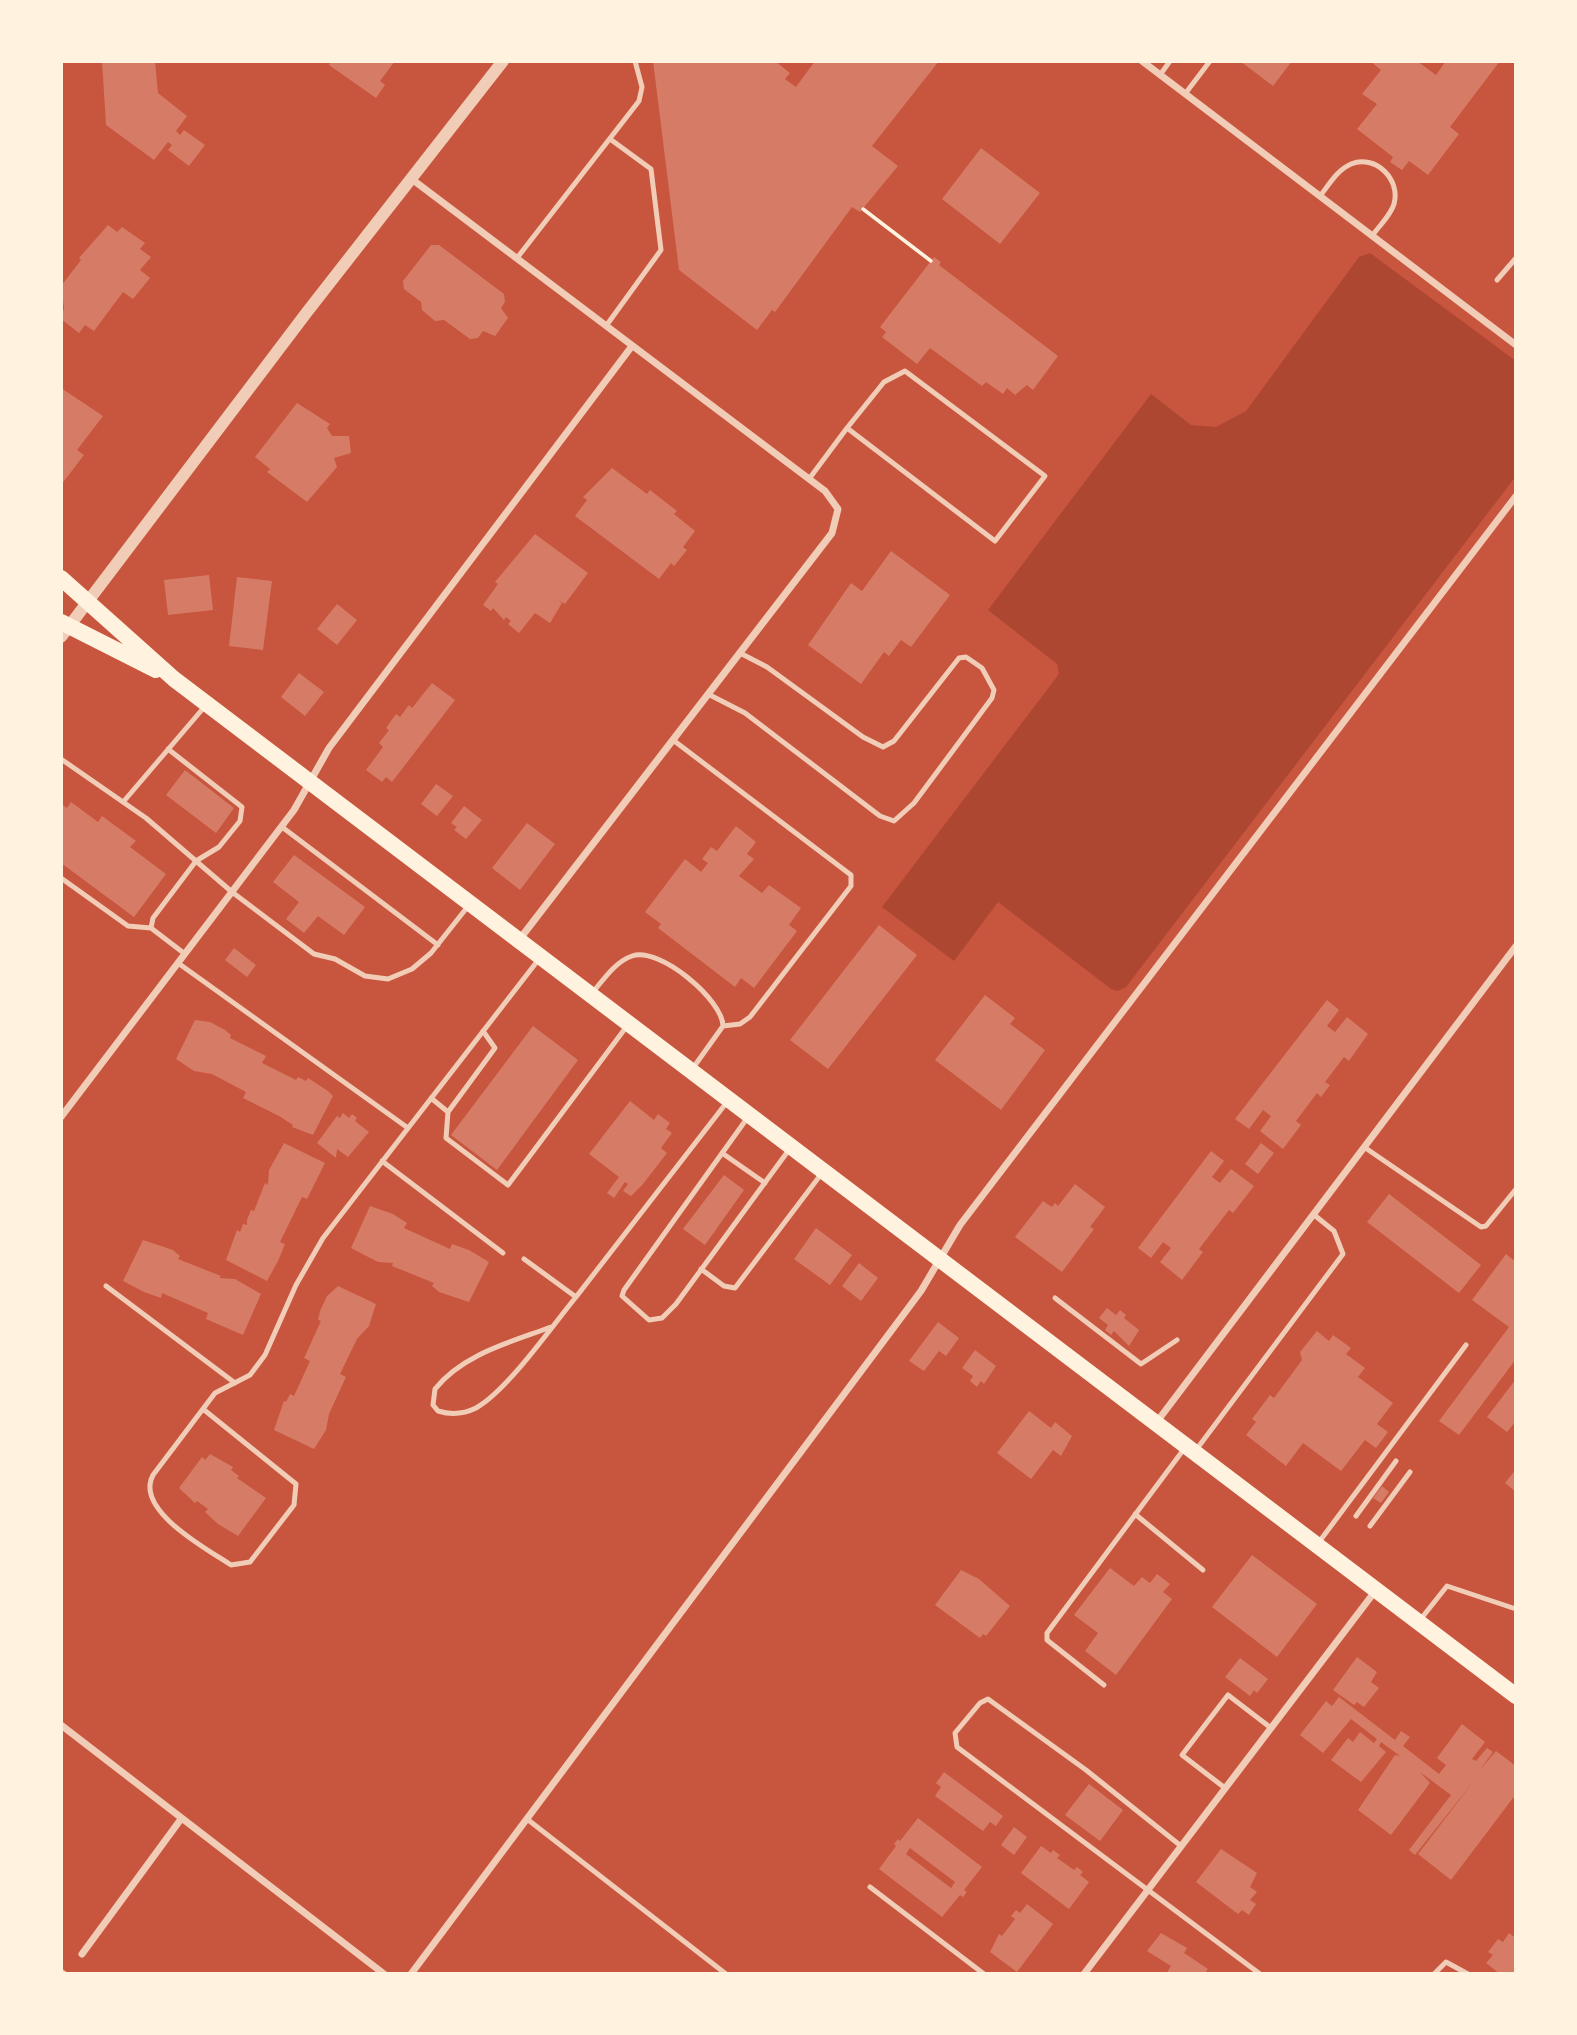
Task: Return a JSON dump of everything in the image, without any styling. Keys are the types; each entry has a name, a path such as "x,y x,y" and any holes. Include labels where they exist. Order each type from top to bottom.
{"main road":[{"path":"61,578 89,600 174,679 1516,1696"},
{"path":"64,629 174,679"}],"street":[{"path":"64,629 503,61"},
{"path":"1142,61 1516,345"},
{"path":"413,180 825,491 838,509 832,533 519,940"},
{"path":"61,1117 282,827 329,748 632,346"},
{"path":"411,1974 912,1302 960,1225 1516,496"},
{"path":"1155,1423 1516,946"},
{"path":"1084,1974 1376,1590"},
{"path":"61,1725 384,1974"},
{"path":"82,1954 181,1819"}],"lane":[{"path":"517,258 639,100 642,87 635,61"},
{"path":"1160,75 1170,61"},
{"path":"1185,94 1209,61"},
{"path":"606,326 661,250 651,169 610,139"},
{"path":"1320,196 1348,165 1366,161 1376,164 1391,180 1395,193 1390,212 1372,236"},
{"path":"1497,280 1516,258"},
{"path":"808,479 847,428 884,382 905,371 1045,475 995,541 847,428"},
{"path":"708,694 745,713 880,816 894,821 914,803 992,698 994,690 982,668 966,657 959,658 894,741 883,747 863,737 766,667 740,653"},
{"path":"124,801 207,703"},
{"path":"673,740 851,875 851,886 750,1017 740,1024 723,1026"},
{"path":"151,928 153,918 196,861 219,847 240,821 242,807 168,750"},
{"path":"61,759 124,801 232,892 314,954 335,959 365,976 388,979 412,969 438,945 471,903"},
{"path":"282,827 438,945"},
{"path":"61,878 128,926 151,928 185,954"},
{"path":"591,995 614,967 632,956 648,953 664,960 715,1002 723,1017 723,1026 691,1070"},
{"path":"204,1409 296,1484 294,1505 250,1562 243,1565 232,1565 162,1515 148,1489 153,1475 215,1393 250,1375 265,1355 311,1256 541,956"},
{"path":"178,963 408,1128"},
{"path":"483,1031 495,1048 448,1112 446,1138 508,1185 629,1024"},
{"path":"431,1098 448,1112"},
{"path":"551,1327 485,1353 457,1368 435,1389 433,1405 447,1413 475,1409 502,1385 551,1327 576,1297 729,1099"},
{"path":"750,1115 622,1297 649,1320 663,1318 792,1146"},
{"path":"1364,1147 1481,1227 1486,1226 1516,1189"},
{"path":"722,1153 765,1183"},
{"path":"383,1161 503,1253"},
{"path":"701,1269 724,1286 735,1288 824,1171"},
{"path":"1104,1685 1056,1649 1047,1640 1047,1633 1135,1514 1190,1449 1343,1254 1334,1231 1313,1214"},
{"path":"524,1259 576,1297"},
{"path":"106,1286 235,1382"},
{"path":"1055,1298 1141,1364 1177,1340"},
{"path":"1316,1545 1466,1345"},
{"path":"1356,1516 1396,1461"},
{"path":"1370,1526 1410,1472"},
{"path":"1135,1514 1203,1570"},
{"path":"1419,1622 1447,1586 1516,1609"},
{"path":"1225,1788 1182,1755 1228,1695 1271,1728"},
{"path":"1181,1846 1086,1770 988,1699 968,1716 956,1733 957,1747 1260,1974"},
{"path":"527,1819 726,1974"},
{"path":"870,1887 984,1974"},
{"path":"1434,1974 1447,1962 1468,1974"}],"path":[{"path":"863,209 931,261"}],"shaded area":[{"path":"1370,253 1516,361 1516,476 1126,987 1118,991 1111,989 998,902 954,961 882,907 1059,674 1057,664 988,610 1151,394 1191,425 1216,427 1246,411 1359,257"}],"building":[{"path":"102,61 155,61 158,93 187,116 176,131 180,135 184,130 205,145 189,166 168,150 172,145 168,142 154,160 106,125"},
{"path":"331,61 395,61 380,81 385,85 376,98 329,65"},
{"path":"653,61 775,61 790,73 785,79 796,87 815,61 939,61 872,146 898,166 860,212 852,207 775,312 772,310 757,330 679,270"},
{"path":"1240,61 1292,61 1273,86"},
{"path":"1370,61 1417,61 1436,75 1446,61 1500,61 1450,127 1459,134 1428,175 1409,161 1402,170 1390,162 1393,157 1357,129 1377,104 1362,94 1381,70"},
{"path":"981,148 1040,193 1000,244 942,199"},
{"path":"108,225 117,232 122,227 145,243 140,249 151,257 140,270 150,278 133,299 123,292 94,331 85,325 79,333 61,319 64,308 61,286 81,260 79,258"},
{"path":"431,245 439,245 504,294 505,302 501,308 508,318 495,336 483,331 478,338 470,339 444,320 435,321 422,310 421,302 404,289 403,281"},
{"path":"934,257 941,262 939,265 1058,356 1033,390 1027,385 1015,395 1007,388 1003,394 986,382 982,386 930,348 917,364 882,337 886,332 880,327"},
{"path":"61,388 103,416 77,450 84,455 61,485"},
{"path":"297,403 330,424 327,428 332,436 349,436 351,453 334,458 337,467 307,502 267,472 270,469 255,457"},
{"path":"612,468 647,494 650,490 677,511 674,514 695,531 683,547 687,550 674,566 671,563 659,579 575,516 587,500 583,497"},
{"path":"535,534 588,573 565,604 558,600 562,603 550,623 535,613 519,633 508,624 511,621 506,617 504,620 493,608 491,611 483,605 498,584 495,582"},
{"path":"891,551 950,595 911,647 901,640 889,656 884,652 861,684 808,645 851,583 862,591"},
{"path":"209,575 213,610 168,615 164,580"},
{"path":"237,577 272,581 263,650 229,646"},
{"path":"337,604 357,620 337,645 317,629"},
{"path":"299,673 324,692 305,716 281,697"},
{"path":"432,683 455,700 392,782 386,777 382,782 366,770 383,747 379,743 389,730 386,728 396,714 400,717 409,705 412,708"},
{"path":"185,770 234,808 216,833 166,795"},
{"path":"436,784 453,796 437,816 421,804"},
{"path":"71,802 98,822 102,816 136,841 130,847 166,874 134,917 61,863 61,804 67,808"},
{"path":"464,806 482,820 466,839 454,830 457,827 451,823"},
{"path":"527,823 555,844 520,890 492,868"},
{"path":"736,826 756,842 747,854 754,859 739,876 762,893 769,885 801,908 789,925 797,931 754,988 741,978 735,987 658,928 661,924 645,912 685,859 701,872 708,863 702,859 711,847 717,851"},
{"path":"294,855 365,907 344,935 318,916 304,933 286,919 299,902 273,882"},
{"path":"879,925 917,955 828,1069 790,1040"},
{"path":"234,948 256,965 247,977 225,960"},
{"path":"985,995 1015,1018 1010,1024 1045,1050 1001,1110 935,1060"},
{"path":"1327,1000 1339,1010 1327,1026 1335,1032 1347,1017 1368,1034 1349,1061 1344,1057 1325,1082 1330,1085 1321,1097 1317,1093 1296,1121 1301,1125 1283,1149 1260,1131 1271,1116 1263,1110 1249,1129 1235,1119"},
{"path":"195,1020 210,1022 225,1030 231,1035 230,1038 266,1056 262,1063 296,1080 298,1077 306,1081 308,1078 328,1091 333,1096 313,1135 292,1127 293,1125 279,1116 243,1098 246,1092 212,1074 194,1071 176,1059"},
{"path":"533,1026 578,1060 497,1170 451,1135"},
{"path":"630,1101 654,1120 658,1114 670,1123 666,1129 672,1133 661,1148 667,1153 643,1184 631,1196 623,1191 628,1184 625,1182 614,1198 607,1193 619,1177 589,1154"},
{"path":"343,1113 349,1118 352,1114 357,1118 355,1121 369,1132 348,1157 337,1149 336,1158 317,1143 337,1116 340,1118"},
{"path":"284,1143 325,1163 307,1199 302,1197 280,1242 285,1244 267,1281 226,1260 237,1230 240,1232 243,1224 247,1225 251,1210 254,1211 265,1183 268,1185 269,1170"},
{"path":"1261,1143 1274,1153 1258,1174 1245,1164"},
{"path":"1211,1151 1224,1161 1212,1177 1220,1183 1231,1169 1254,1186 1233,1213 1229,1210 1199,1249 1203,1252 1182,1280 1160,1262 1171,1248 1163,1242 1151,1258 1138,1248"},
{"path":"724,1175 744,1190 705,1245 683,1229"},
{"path":"1075,1184 1105,1207 1090,1227 1094,1229 1062,1272 1015,1237 1043,1201 1052,1207 1055,1203 1058,1206"},
{"path":"1389,1194 1481,1265 1459,1293 1367,1222"},
{"path":"370,1206 393,1214 407,1223 404,1228 450,1249 452,1244 469,1250 489,1262 469,1302 439,1292 432,1286 434,1283 392,1266 393,1263 378,1262 351,1248"},
{"path":"816,1228 852,1255 830,1285 794,1259"},
{"path":"143,1240 173,1250 180,1256 178,1259 221,1276 219,1278 235,1279 261,1294 243,1335 206,1319 208,1313 162,1293 161,1298 144,1292 123,1281"},
{"path":"1506,1254 1516,1262 1516,1359 1459,1435 1439,1421 1509,1327 1472,1300"},
{"path":"859,1263 878,1278 861,1301 842,1286"},
{"path":"338,1286 376,1304 369,1326 357,1339 340,1374 346,1377 329,1414 326,1430 314,1449 274,1430 284,1401 286,1402 290,1394 294,1396 310,1361 304,1358 321,1321 318,1320 320,1311 327,1296"},
{"path":"1107,1308 1116,1315 1120,1310 1126,1315 1124,1318 1139,1330 1129,1346 1114,1331 1111,1335 1105,1330 1108,1325 1099,1318"},
{"path":"938,1322 959,1338 946,1356 939,1351 924,1371 909,1361"},
{"path":"1317,1331 1329,1341 1333,1335 1351,1348 1346,1354 1365,1368 1358,1377 1393,1403 1377,1424 1388,1432 1376,1448 1365,1440 1341,1471 1303,1443 1286,1466 1246,1435 1256,1422 1252,1419 1270,1395 1274,1398 1302,1360 1300,1352"},
{"path":"975,1350 996,1366 984,1384 981,1381 977,1387 970,1381 973,1376 962,1368"},
{"path":"1516,1379 1516,1421 1507,1432 1487,1417"},
{"path":"1029,1411 1051,1428 1055,1422 1072,1436 1061,1456 1053,1450 1031,1479 997,1453"},
{"path":"210,1454 233,1467 231,1470 239,1476 237,1478 266,1498 238,1536 218,1524 205,1512 208,1509 197,1501 195,1503 179,1488 202,1457 205,1460"},
{"path":"1516,1469 1516,1492 1505,1483"},
{"path":"1382,1486 1389,1492 1381,1503 1373,1498"},
{"path":"1252,1555 1317,1604 1277,1657 1212,1607"},
{"path":"1110,1568 1134,1586 1142,1577 1150,1583 1157,1574 1170,1584 1163,1592 1172,1599 1116,1675 1085,1651 1098,1633 1074,1615"},
{"path":"961,1570 979,1579 1010,1606 986,1636 983,1634 980,1638 935,1605"},
{"path":"1357,1657 1377,1672 1371,1682 1379,1688 1364,1707 1357,1702 1354,1705 1333,1690"},
{"path":"1240,1658 1268,1679 1257,1693 1254,1690 1250,1696 1225,1677"},
{"path":"1339,1697 1395,1740 1401,1731 1410,1737 1403,1746 1439,1774 1446,1765 1437,1758 1462,1724 1485,1742 1472,1759 1476,1761 1487,1748 1493,1752 1479,1771 1496,1751 1516,1766 1516,1794 1451,1880 1418,1854 1477,1777 1415,1855 1409,1850 1451,1795 1420,1772 1430,1783 1391,1835 1358,1810 1395,1755 1400,1756 1381,1742 1379,1746 1386,1752 1361,1782 1331,1760 1348,1738 1353,1742 1360,1732 1374,1743 1377,1739 1351,1719 1323,1753 1300,1735 1326,1701 1332,1706"},
{"path":"944,1772 1003,1816 996,1826 990,1822 983,1831 935,1796 941,1787 936,1783"},
{"path":"1089,1784 1123,1810 1100,1841 1065,1815"},
{"path":"918,1818 982,1867 964,1890 967,1892 963,1897 960,1895 942,1917 879,1869 896,1846 894,1844 898,1839 900,1841","holes":["910,1848 955,1882 951,1888 906,1854"]},
{"path":"1014,1827 1027,1837 1014,1855 1001,1845"},
{"path":"1041,1846 1060,1855 1057,1858 1074,1870 1077,1867 1083,1872 1080,1875 1089,1882 1069,1909 1021,1873"},
{"path":"1221,1849 1257,1873 1250,1887 1257,1892 1250,1900 1256,1904 1249,1915 1242,1910 1238,1914 1196,1882"},
{"path":"1027,1904 1053,1924 1017,1972 990,1952 999,1934 1002,1936 1015,1919 1011,1916 1016,1910 1020,1913"},
{"path":"1161,1933 1187,1948 1184,1953 1208,1969 1204,1974 1166,1974 1171,1966 1147,1951"},
{"path":"1509,1933 1516,1938 1516,1974 1500,1974 1486,1963 1493,1955 1488,1952 1498,1939 1503,1942"}]}
